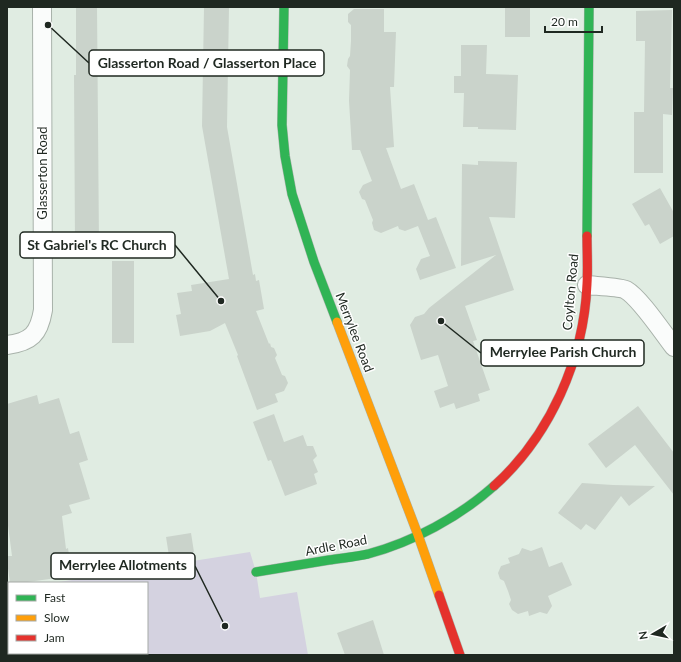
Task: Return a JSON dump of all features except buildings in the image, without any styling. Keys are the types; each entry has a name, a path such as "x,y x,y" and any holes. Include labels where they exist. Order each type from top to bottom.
{"street":[{"name":"Glasserton Road","path":"7,345 27,340 37,331 41,324 43,310 42,7"},
{"name":"Merrylee Road","path":"284,7 282,125 285,156 292,194 314,262 418,535 460,655"},
{"name":"Coylton Road","path":"418,535 439,524 482,496 505,476 528,448 548,417 571,366 579,339 584,311 586,285 589,7"},
{"path":"586,285 626,290 650,315 674,347"},
{"name":"Ardle Road","path":"256,572 367,554 418,535"}],"shaded area":[{"path":"250,552 256,572 260,598 297,592 308,655 7,655 7,590 8,654 148,654 148,582 59,582"}],"traffic: fast":[{"path":"284,7 282,125 285,156 292,194 314,262 337,322"},
{"path":"587,236 589,7"},
{"path":"256,572 358,556 402,543 451,518 494,486"}],"traffic: slow":[{"path":"337,322 418,535 439,595"}],"traffic: jam":[{"path":"494,486 514,466 532,444 547,420 571,368 579,340 584,312 587,278 587,236"},
{"path":"439,595 460,655"}],"place":[{"name":"Glasserton Road / Glasserton Place","path":"48,25"},
{"name":"St Gabriel's RC Church","path":"221,301"},
{"name":"Merrylee Parish Church","path":"441,321"},
{"name":"Merrylee Allotments","path":"225,626"}]}
